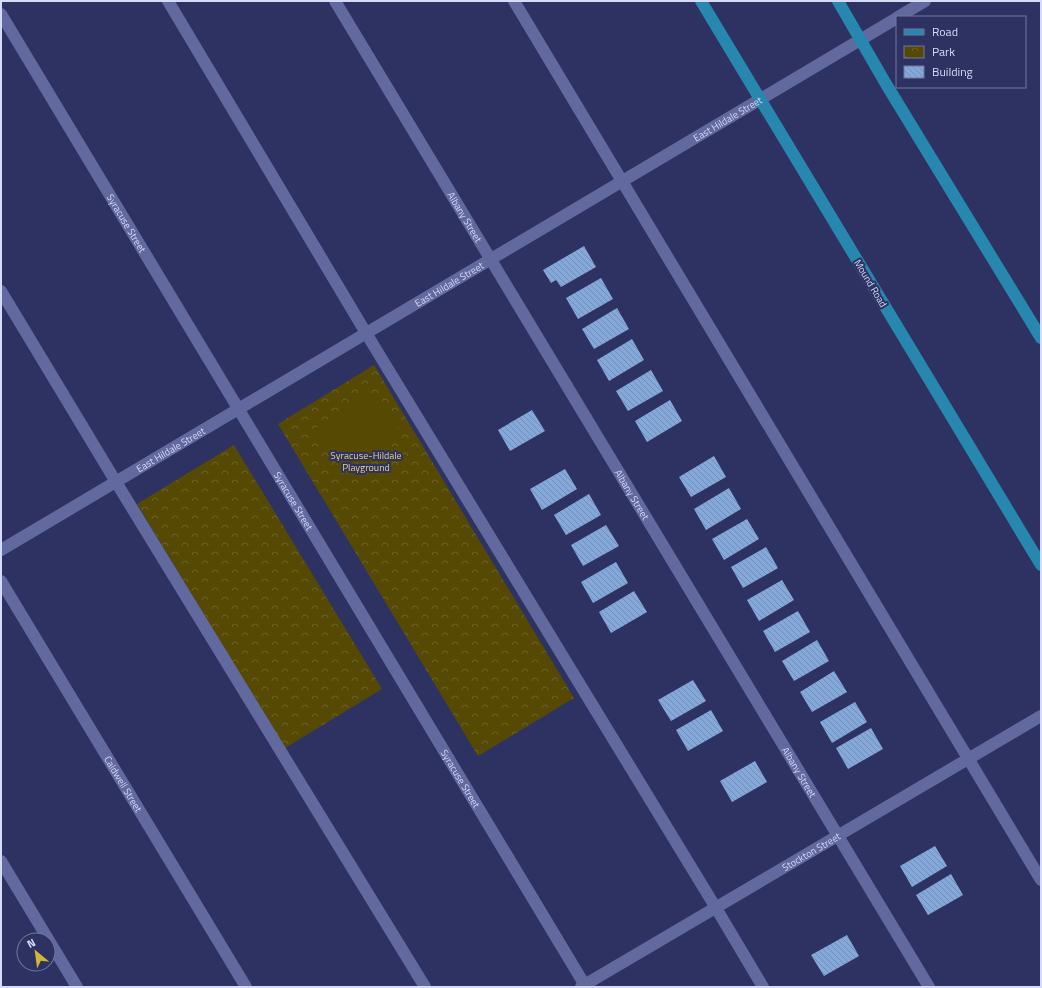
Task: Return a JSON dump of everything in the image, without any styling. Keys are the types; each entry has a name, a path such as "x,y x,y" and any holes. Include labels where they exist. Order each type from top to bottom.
{"main road":[{"name":"Mound Road","path":"701,1 1041,565"},
{"path":"838,1 890,91 1041,338"}],"street":[{"path":"168,1 366,333 763,987"},
{"name":"Albany Street","path":"336,1 839,835 929,987"},
{"path":"514,1 1041,880"},
{"name":"East Hildale Street","path":"900,16 925,1"},
{"name":"Syracuse Street","path":"1,14 584,986"},
{"name":"East Hildale Street","path":"1,550 896,18"},
{"path":"1,291 425,987"},
{"name":"Caldwell Street","path":"1,581 246,987"},
{"name":"Stockton Street","path":"584,986 1041,716"},
{"path":"1,861 77,987"}],"green space":[{"name":"Syracuse-Hildale Playground","path":"374,365 574,698 478,756 278,424"},
{"path":"376,391 402,435 342,471 316,428"},
{"path":"234,445 382,689 285,748 137,504"}],"building":[{"path":"584,246 596,267 561,287 556,280 551,283 543,270"},
{"path":"601,278 613,299 578,319 566,298"},
{"path":"617,308 629,329 594,349 582,329"},
{"path":"632,339 644,360 609,381 597,360"},
{"path":"651,370 663,391 628,411 616,391"},
{"path":"670,400 682,421 647,442 635,421"},
{"path":"532,410 545,431 510,451 498,430"},
{"path":"714,456 726,477 691,497 679,477"},
{"path":"565,469 577,489 542,510 530,489"},
{"path":"729,488 741,509 706,530 694,509"},
{"path":"589,494 601,515 566,535 554,515"},
{"path":"747,519 759,539 724,560 712,539"},
{"path":"606,525 619,546 583,566 571,545"},
{"path":"766,547 778,568 743,588 731,567"},
{"path":"616,562 628,583 593,603 581,582"},
{"path":"782,580 794,600 759,621 747,600"},
{"path":"634,591 647,612 611,633 599,612"},
{"path":"798,611 810,632 775,652 763,631"},
{"path":"817,640 829,661 794,681 782,661"},
{"path":"834,671 847,692 812,712 800,692"},
{"path":"693,680 706,701 671,721 658,700"},
{"path":"855,702 867,722 832,743 820,722"},
{"path":"711,710 723,731 688,751 676,730"},
{"path":"871,728 883,749 848,769 836,748"},
{"path":"755,761 767,782 732,802 720,781"},
{"path":"935,846 947,866 912,887 900,866"},
{"path":"951,874 963,895 928,915 916,895"},
{"path":"847,935 859,956 824,976 811,955"}]}
